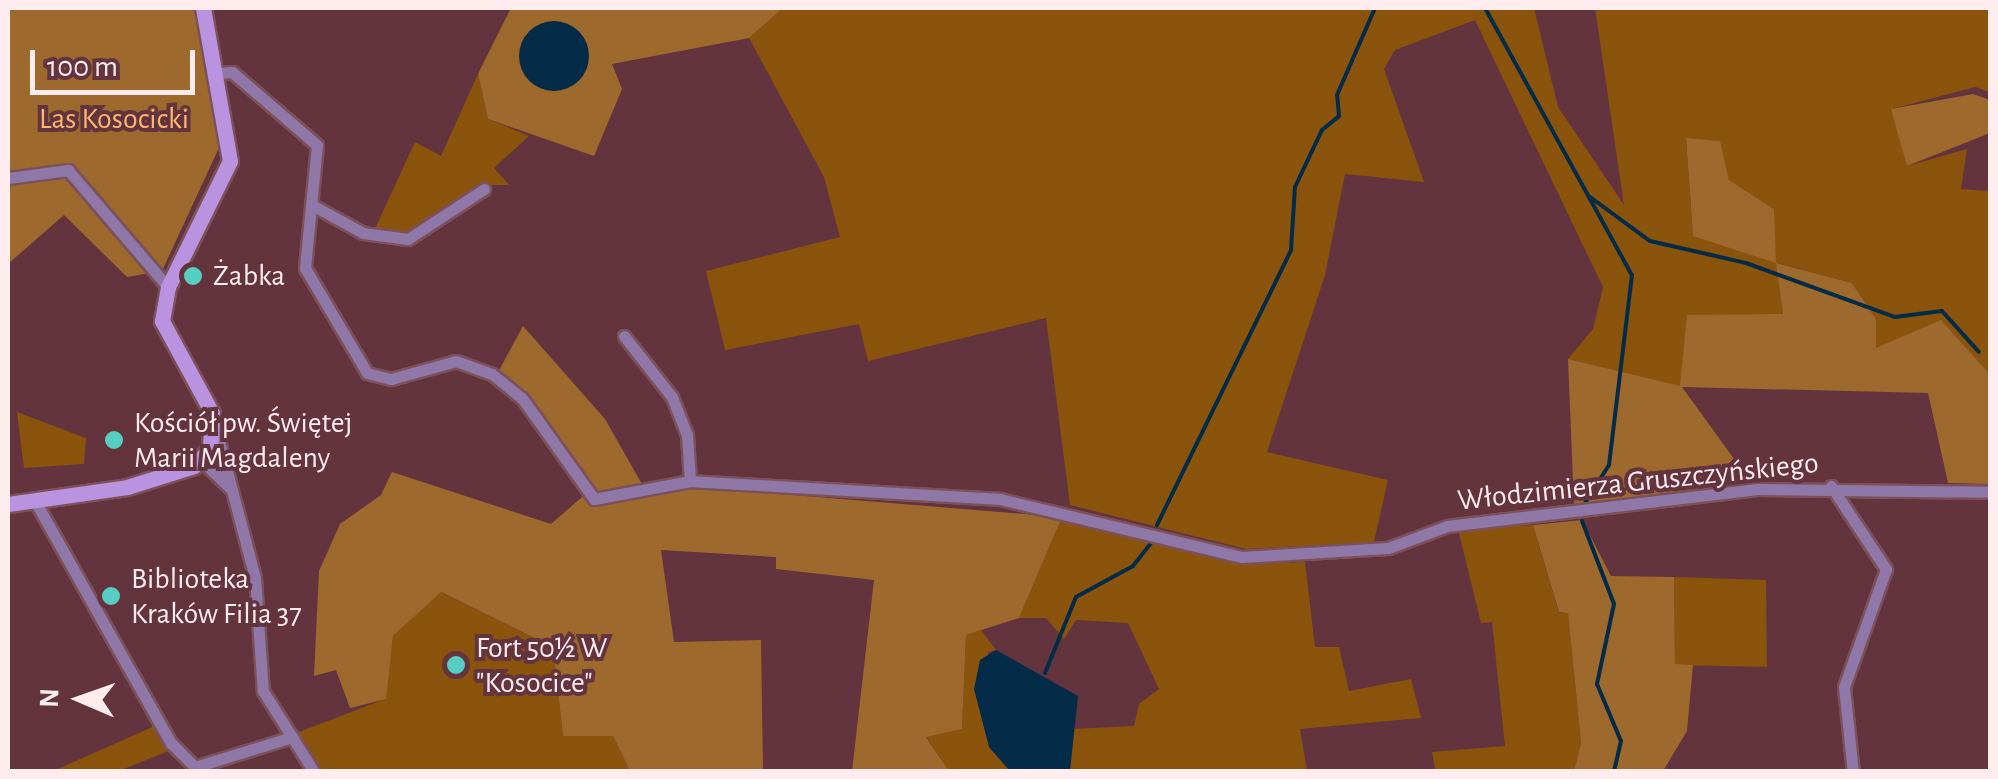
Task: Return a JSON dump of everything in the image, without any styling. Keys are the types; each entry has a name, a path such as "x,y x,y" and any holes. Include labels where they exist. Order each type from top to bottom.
{"street":[{"path":"203,8 218,73 230,161 168,287 166,340 212,413 255,578 257,670 314,772"},
{"name":"Włodzimierza Gruszczyńskiego","path":"218,73 232,72 317,145 308,282 367,373 392,379 456,362 492,374 522,398 594,499 690,481 1000,499 1242,557 1388,548 1447,526 1831,486 1990,492"},
{"path":"8,178 68,170 168,287"},
{"path":"312,205 363,233 408,239 484,189"},
{"path":"624,336 672,397 687,434 690,481"},
{"path":"202,462 212,413"},
{"path":"202,462 230,488"},
{"path":"8,504 202,462"},
{"path":"1831,486 1886,570 1844,688 1852,772"},
{"path":"35,501 171,743 195,768 292,737"}],"shaded area":[{"path":"783,8 1534,8 1558,107 1624,205 1595,8 1990,8 1990,92 1975,87 1892,109 1907,166 1967,149 1961,189 1990,191 1990,406 1988,372 1949,329 1875,348 1876,319 1852,283 1777,263 1783,315 1680,387 1568,359 1593,329 1603,287 1475,20 1395,50 1384,69 1424,182 1345,174 1325,275 1267,452 1388,480 1374,542 1246,549 1070,505 1046,318 868,361 859,324 725,350 706,271 840,237 824,177 749,38","holes":["1686,139 1719,141 1729,180 1774,209 1693,236"]},
{"path":"478,74 488,119 529,136 494,168 509,185 484,185 408,237 373,233 415,142 441,156"},
{"path":"17,412 86,438 84,464 24,468"},
{"path":"1062,517 1247,564 1305,562 1315,647 1339,647 1349,691 1411,679 1421,718 1300,729 1307,771 1070,771 1072,729 1134,726 1139,704 1159,689 1128,623 1076,620 1064,639 1046,618 1019,618"},
{"path":"1533,525 1559,613 1568,612 1581,743 1574,771 1417,772 1435,769 1432,752 1505,746 1492,622 1481,623 1458,529"},
{"path":"1674,577 1766,580 1767,667 1675,665"},
{"path":"440,592 553,647 563,735 613,736 630,771 320,771 299,732 385,699 393,636"},
{"path":"981,630 996,650 988,652 989,747 1010,771 949,771 926,736 962,729 966,635"},
{"path":"157,725 171,750 119,771 51,772"}],"green space":[{"name":"Las Kosocicki","path":"8,8 199,8 224,137 162,271 127,277 64,215 8,264"},
{"path":"511,8 783,8 749,38 612,64 622,89 594,156 488,119 478,74"},
{"path":"1973,94 1990,100 1990,133 1907,166 1891,109"},
{"path":"1686,138 1720,141 1729,180 1774,209 1776,263 1693,236"},
{"path":"1776,263 1852,283 1876,319 1876,348 1941,320 1988,372 1990,484 1948,483 1928,393 1682,387 1750,481 1574,506 1568,359 1680,386 1687,315 1783,314"},
{"path":"523,326 605,419 643,486 595,496 497,374"},
{"path":"392,472 551,524 582,497 593,505 694,487 1062,517 1019,618 966,635 962,729 926,737 949,771 852,771 874,580 776,569 776,557 661,550 674,642 761,640 763,771 630,771 613,736 563,736 553,647 441,592 393,636 386,699 350,708 336,670 314,676 319,571 340,524 381,495"},
{"path":"1582,520 1611,576 1674,577 1675,664 1693,665 1687,731 1663,771 1574,771 1581,743 1568,613 1559,612 1533,525"}],"water":[{"path":"554,21 568,23 579,31 587,42 587,70 579,81 568,89 554,91 540,89 529,81 521,70 519,56 521,42 529,31 540,23"},
{"path":"996,650 1078,696 1070,771 1010,771 989,747 974,689 980,660"}],"waterway":[{"path":"1157,525 1291,250 1295,187 1322,130 1339,116 1337,95 1375,8"},
{"path":"1485,8 1632,275 1609,465 1585,503"},
{"path":"1590,197 1650,241 1746,263 1895,317 1942,311 1979,352"},
{"path":"1582,521 1614,604 1597,684 1621,741 1614,772"},
{"path":"1045,673 1076,597 1133,566 1151,543"}],"place":[{"name":"Żabka","path":"193,276"},
{"name":"Kościół pw. Świętej Marii Magdaleny","path":"114,440"},
{"name":"Biblioteka Kraków Filia 37","path":"111,596"},
{"name":"Fort 50½ W \"Kosocice\"","path":"456,665"}]}
